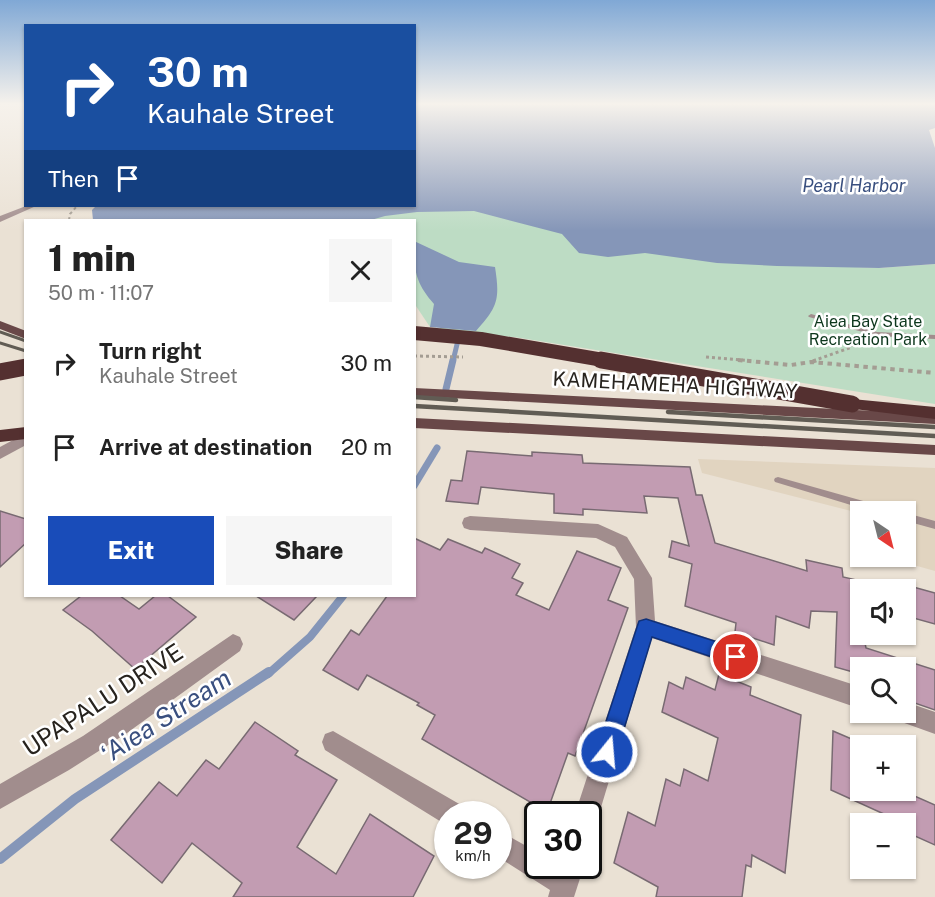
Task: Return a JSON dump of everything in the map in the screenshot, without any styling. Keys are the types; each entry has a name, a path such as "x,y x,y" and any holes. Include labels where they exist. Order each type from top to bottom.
{"highway":[{"path":"416,333 481,339 852,404 935,413"},
{"path":"0,372 24,368"},
{"path":"0,436 24,435"}],"main road":[{"path":"0,325 24,335"},
{"path":"0,362 24,368"},
{"name":"KAMEHAMEHA HIGHWAY","path":"416,392 935,419"},
{"path":"416,419 522,428 935,450"}],"street":[{"path":"0,219 30,207"},
{"path":"0,454 24,436"},
{"path":"470,523 598,531 621,542 643,578 646,627 591,801"},
{"path":"646,627 850,694"},
{"name":"UPAPALU DRIVE","path":"0,797 70,758 151,706 233,644"},
{"path":"916,716 935,723"},
{"path":"333,742 434,803"},
{"path":"512,851 566,882"}],"lane":[{"path":"811,316 854,329 935,337"},
{"path":"778,480 850,501"},
{"path":"916,519 935,525"}],"path":[{"path":"812,362 852,347 854,329"},
{"path":"416,356 425,356"}],"shaded area":[{"path":"698,459 935,468 935,571 916,566 916,501 850,501 850,511 702,473"}],"green space":[{"name":"Aiea Bay State Recreation Park","path":"466,207 678,249 832,266 879,268 935,264 935,404 514,337 438,333 441,325 416,249 416,219 349,219"},
{"path":"416,266 442,320 430,327 416,306"}],"water":[{"name":"Pearl Harbor","path":"416,147 935,148 935,264 879,268 777,266 717,263 645,253 608,257 579,253 562,234 474,211 417,212 374,219 93,219 92,210 95,207 416,207"},
{"path":"416,242 459,262 495,267 496,302 476,331 430,327 434,304 417,276"}],"building":[{"path":"467,451 532,456 532,452 582,455 583,463 690,467 696,495 702,495 715,543 807,571 806,560 842,568 843,577 852,579 850,579 850,645 865,645 866,648 894,657 850,657 850,671 835,667 837,612 811,611 809,628 776,616 774,645 735,632 736,623 685,606 692,564 669,557 672,541 689,546 678,498 644,496 647,513 583,509 583,515 554,513 554,494 481,487 478,504 446,501 451,480 462,481"},
{"path":"0,511 24,518 24,545 0,567"},
{"path":"416,539 440,550 448,539 482,553 485,548 520,564 512,578 523,583 516,595 549,610 577,551 621,568 608,600 628,608 575,756 568,753 551,801 528,801 422,739 435,715 417,705 419,703 367,675 358,690 323,670 351,630 359,635 386,597 416,597"},
{"path":"916,588 935,593 935,624 916,619"},
{"path":"80,597 121,597 139,609 154,597 169,597 196,617 135,669 92,631 63,610"},
{"path":"258,597 316,597 294,620"},
{"path":"916,664 935,670 935,710 916,703"},
{"path":"719,674 751,687 750,695 801,715 785,873 752,855 751,867 746,865 742,897 656,897 658,887 614,863 628,812 655,826 666,779 680,786 684,769 708,781 718,738 662,712 669,682 683,689 686,677 715,690"},
{"path":"255,722 298,751 295,755 337,780 297,847 336,874 370,814 434,856 413,897 233,897 242,883 192,843 162,883 111,840 159,782 177,796 206,760 219,769"},
{"path":"833,731 850,738 850,799 831,790"},
{"path":"916,797 935,805 935,845 916,836 916,813 882,813 855,801 916,801"}],"waterway":[{"name":"ʻAiea Stream","path":"453,361 459,336"},
{"name":"ʻAiea Stream","path":"446,389 453,360"},
{"name":"ʻAiea Stream","path":"416,483 437,448"},
{"name":"ʻAiea Stream","path":"268,674 310,637 342,597"},
{"name":"ʻAiea Stream","path":"0,859 75,799 269,672"}],"railway":[{"path":"0,332 24,340"},
{"path":"0,343 24,350"},
{"path":"416,397 456,400"},
{"path":"416,406 935,436"},
{"path":"668,412 935,427"}],"route":[{"path":"607,752 646,627 736,657"}]}
